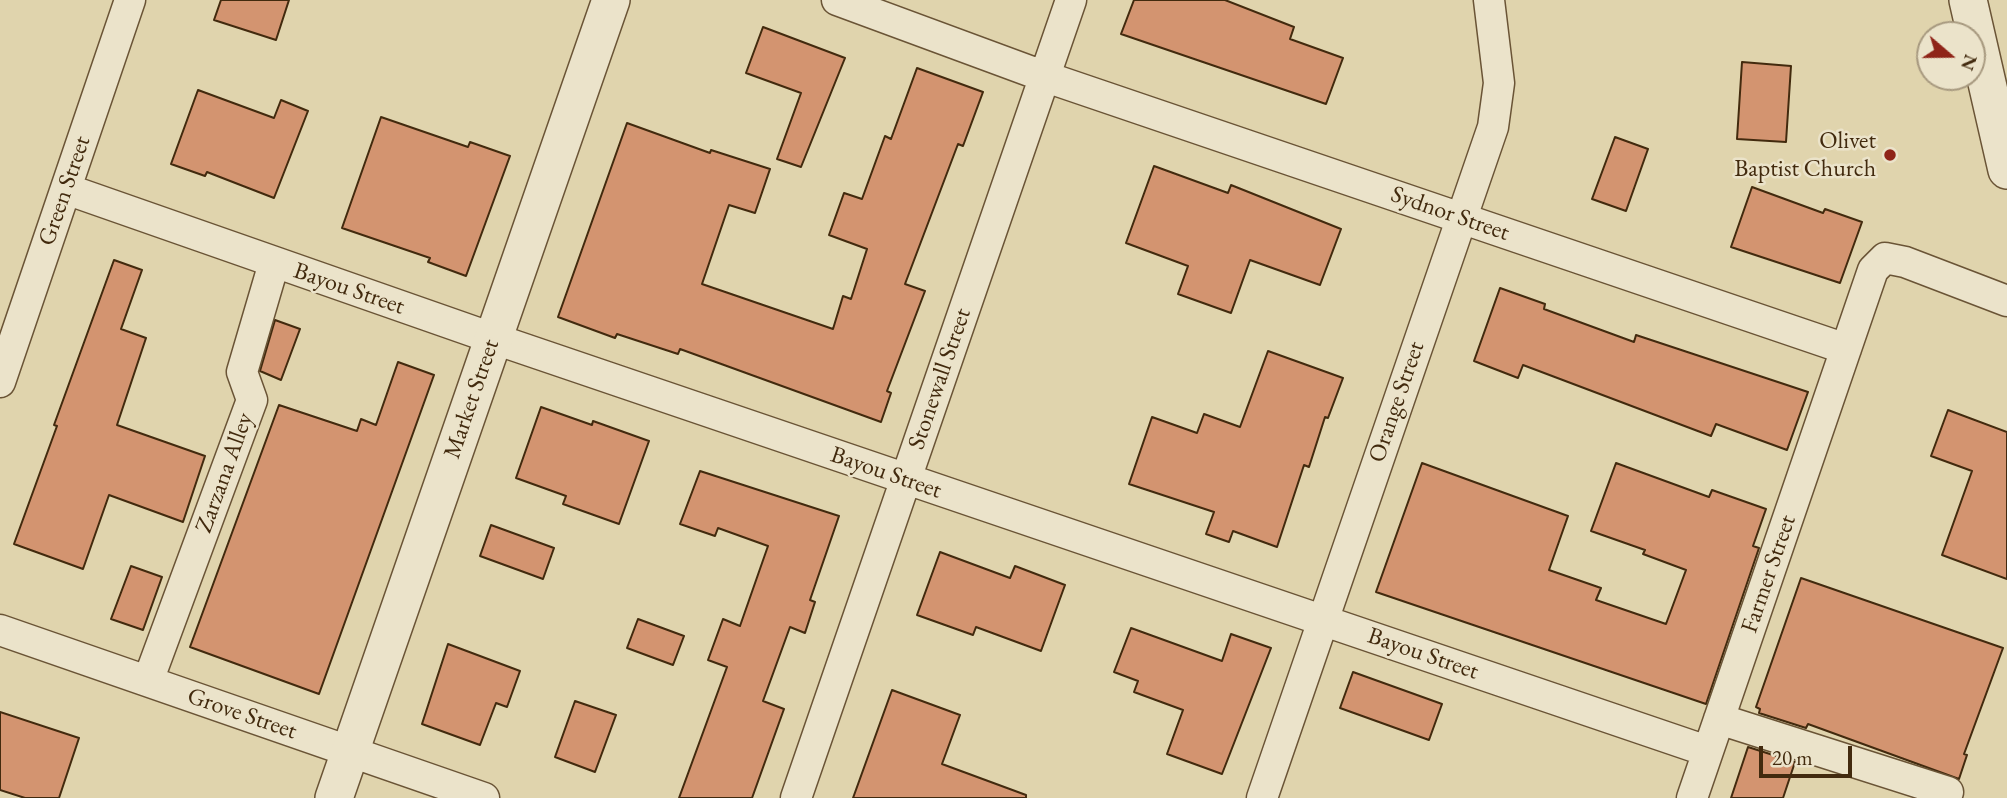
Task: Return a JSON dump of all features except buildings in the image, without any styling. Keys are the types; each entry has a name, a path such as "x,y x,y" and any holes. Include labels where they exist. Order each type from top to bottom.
{"street":[{"name":"Green Street","path":"0,382 130,0"},
{"name":"Market Street","path":"334,798 611,0"},
{"name":"Sydnor Street","path":"837,0 1043,76 1846,349"},
{"name":"Stonewall Street","path":"796,798 1071,0"},
{"name":"Orange Street","path":"1262,798 1493,127 1498,94 1489,0"},
{"path":"1968,0 2007,170"},
{"name":"Bayou Street","path":"66,189 905,480 1707,751"},
{"path":"1846,349 1874,270 1885,258 1905,262 2007,301"},
{"name":"Zarzana Alley","path":"148,681 252,400 242,372 274,263"},
{"name":"Farmer Street","path":"1692,798 1846,349"},
{"name":"Grove Street","path":"0,630 484,798"},
{"path":"1719,719 1948,792"}],"place":[{"name":"Olivet Baptist Church","path":"1890,155"}]}
